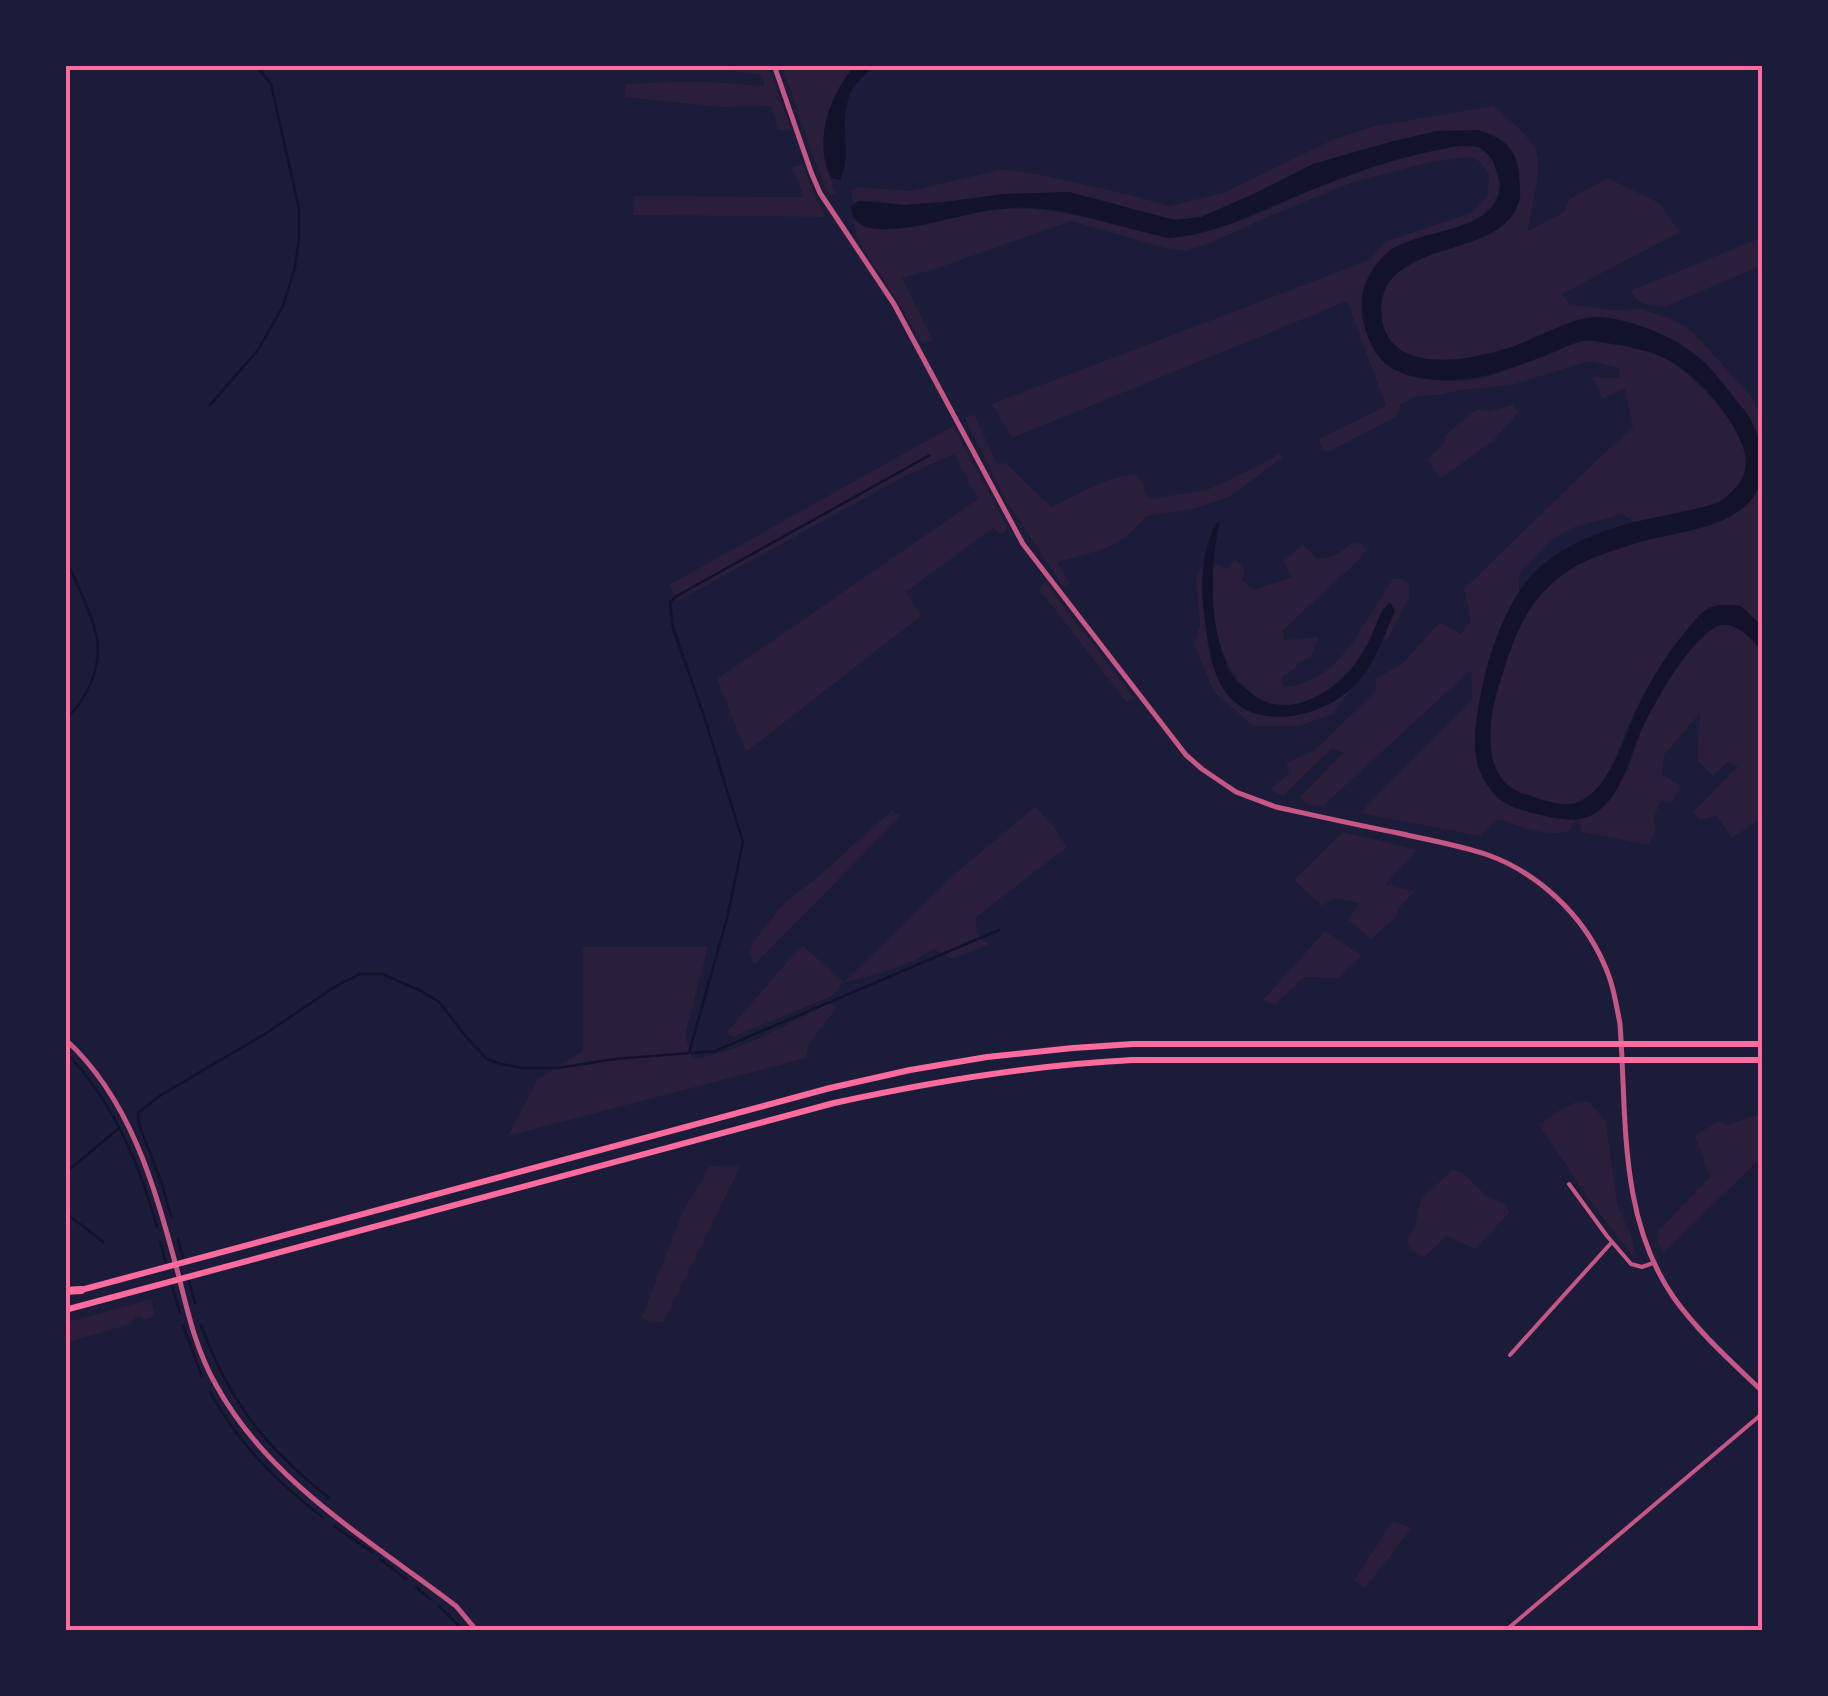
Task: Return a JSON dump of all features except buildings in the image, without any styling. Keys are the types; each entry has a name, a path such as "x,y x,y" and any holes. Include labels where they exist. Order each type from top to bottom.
{"highway":[{"path":"65,1292 81,1290"}],"main road":[{"path":"81,1290 830,1088 988,1057 1153,1044 1763,1044"},
{"path":"65,1310 834,1102 960,1077 1133,1060 1763,1060"}],"street":[{"path":"774,65 820,193 894,304 1023,544 1186,755 1222,783 1254,800 1490,856 1543,886 1583,928 1604,962 1616,1002 1630,1182 1654,1263 1692,1322 1763,1392"},
{"path":"65,1039 103,1084 139,1148 198,1345 229,1407 271,1461 298,1486 456,1606 477,1631"},
{"path":"1570,1184 1631,1264 1642,1267 1654,1263"},
{"path":"1510,1355 1612,1242"},
{"path":"1504,1631 1763,1413"}],"shaded area":[{"path":"652,65 768,65 792,131 778,130 771,106 721,107 624,97 626,84 696,81 764,86 762,75"},
{"path":"782,65 856,65 834,98 826,124 823,150 836,194 829,195"},
{"path":"856,65 875,65 854,87 847,102 846,158 840,180 832,178 826,164 824,134 838,89"},
{"path":"1493,106 1520,130 1536,152 1538,175 1528,231 1564,212 1569,199 1608,178 1659,203 1680,232 1562,294 1569,304 1641,309 1674,320 1693,332 1749,394 1763,418 1763,458 1750,418 1704,362 1680,344 1539,335 1513,347 1464,359 1424,359 1403,353 1388,338 1382,323 1382,298 1389,281 1427,256 1493,232 1511,218 1515,155 1505,142 1491,134 1437,131 1394,141 1313,164 1201,217 1175,220 1069,192 1004,194 905,205 876,201 855,204 852,197 852,191 858,187 911,191 1003,169 1169,206 1223,193 1332,140 1375,126"},
{"path":"1478,130 1511,150 1518,164 1520,197 1511,217 1496,230 1410,264 1394,277 1381,306 1383,325 1391,341 1416,357 1448,360 1498,351 1585,319 1610,318 1635,324 1672,340 1709,367 1749,416 1763,456 1760,484 1737,513 1578,565 1548,587 1522,623 1495,701 1490,726 1493,763 1515,790 1556,804 1576,803 1598,787 1655,675 1703,612 1717,606 1741,606 1763,627 1763,653 1748,636 1728,625 1716,627 1690,650 1654,705 1616,790 1601,809 1579,819 1550,817 1512,807 1496,796 1478,764 1475,742 1482,686 1510,607 1532,574 1579,542 1614,528 1718,503 1741,479 1745,456 1738,435 1711,396 1688,373 1645,351 1582,341 1498,372 1450,380 1408,375 1380,359 1362,315 1363,290 1368,278 1385,255 1401,244 1471,222 1486,213 1496,202 1500,187 1488,154 1476,147 1461,146 1401,158 1228,224 1169,238 1066,212 1027,208 874,229 857,221 851,206 859,201 905,205 1004,194 1069,192 1174,220 1201,217 1313,164 1437,131"},
{"path":"1461,146 1480,148 1493,159 1500,187 1493,204 1478,221 1391,250 1362,318 1411,376 1472,380 1584,341 1641,349 1669,360 1696,382 1725,414 1744,450 1746,468 1741,483 1721,500 1693,511 1636,523 1622,514 1572,528 1550,541 1519,575 1519,593 1508,612 1477,766 1548,817 1574,820 1571,830 1563,832 1535,830 1498,819 1480,836 1360,813 1472,699 1471,670 1323,806 1310,805 1299,798 1343,753 1332,748 1283,796 1270,790 1289,773 1286,763 1315,750 1376,691 1376,678 1401,665 1440,622 1461,634 1471,620 1464,589 1633,428 1625,388 1602,399 1593,377 1620,378 1619,368 1589,361 1512,385 1417,396 1400,405 1396,417 1328,452 1322,449 1319,439 1386,406 1347,301 1012,438 992,404 1369,260 1387,241 1471,213 1487,195 1489,176 1482,163 1470,157 1431,162 1356,181 1186,251 1071,221 902,278 933,341 922,343 865,251 853,218 865,227 894,229 995,210 1039,210 1169,238 1216,229 1377,165"},
{"path":"803,164 826,217 633,215 635,196 804,197 792,167"},
{"path":"1763,237 1763,265 1664,307 1635,298 1632,290"},
{"path":"1513,405 1518,413 1493,441 1440,479 1427,459 1445,443 1445,435 1477,409 1490,411"},
{"path":"974,414 997,464 1006,463 1051,507 1127,475 1138,474 1149,499 1207,490 1278,454 1283,457 1231,496 1194,509 1146,516 1117,543 1057,562 1070,583 1063,587 1006,500 965,418"},
{"path":"953,426 1007,526 1004,533 993,528 906,592 921,616 746,752 717,679 978,499 954,454 907,475 678,601 669,585"},
{"path":"1763,478 1763,627 1741,606 1726,605 1641,703 1604,779 1583,799 1573,804 1556,804 1511,789 1498,773 1492,752 1494,701 1509,649 1534,601 1579,564 1755,494"},
{"path":"1217,522 1213,602 1220,645 1235,679 1261,700 1291,705 1330,689 1360,657 1390,602 1395,611 1373,659 1362,677 1340,697 1302,714 1282,717 1245,709 1230,697 1212,663 1203,601 1205,554"},
{"path":"1354,542 1366,549 1363,556 1283,630 1284,640 1319,637 1310,658 1282,677 1284,687 1304,683 1336,661 1393,579 1401,579 1409,584 1409,597 1388,639 1383,638 1395,611 1383,608 1360,657 1334,685 1293,705 1279,706 1261,700 1238,679 1222,649 1214,615 1213,563 1227,569 1235,559 1245,570 1242,580 1254,590 1292,577 1283,561 1303,544 1317,559 1334,556"},
{"path":"1204,568 1208,643 1223,685 1249,710 1330,705 1355,684 1333,714 1299,726 1254,727 1214,692 1194,645 1200,625 1196,578"},
{"path":"1045,582 1134,698 1127,703 1039,589"},
{"path":"1721,624 1739,630 1763,653 1763,817 1732,838 1716,815 1701,820 1693,812 1738,766 1728,762 1713,776 1697,760 1700,713 1664,755 1662,774 1680,786 1672,803 1661,801 1649,845 1582,832 1579,819 1599,806 1627,771 1646,721 1674,672 1697,642"},
{"path":"1035,807 1067,847 976,917 977,932 988,945 951,959 934,949 890,970 843,983 832,996 733,1037 726,1033 803,946 844,982 957,872"},
{"path":"891,811 901,816 754,965 750,953 753,942 783,904"},
{"path":"1343,832 1417,850 1385,885 1415,891 1398,909 1397,916 1371,939 1348,920 1359,903 1334,898 1322,906 1294,880"},
{"path":"1325,931 1362,956 1338,978 1304,977 1275,1005 1263,1000"},
{"path":"583,947 708,947 685,1035 693,1059 745,1044 828,1003 837,1007 809,1044 806,1058 508,1136 538,1079 583,1051"},
{"path":"1578,1101 1590,1102 1606,1122 1617,1204 1636,1257 1590,1201 1539,1125"},
{"path":"1763,1113 1763,1156 1664,1252 1658,1243 1659,1230 1710,1177 1695,1136 1718,1121 1727,1125"},
{"path":"741,1165 664,1321 649,1323 642,1317 683,1211 710,1166"},
{"path":"1452,1170 1462,1172 1489,1198 1507,1204 1509,1213 1475,1249 1447,1236 1424,1257 1407,1243 1421,1199"},
{"path":"151,1299 155,1316 145,1320 134,1317 131,1324 65,1343 65,1323"},
{"path":"1393,1521 1412,1528 1365,1588 1354,1580"}],"waterway":[{"path":"210,405 258,350 283,306 299,239 299,209 271,84 256,65"},
{"path":"689,1053 727,918 743,842 673,628 670,603 930,455"},
{"path":"65,564 89,613 98,650 91,683 65,719"},
{"path":"171,1216 138,1113 161,1095 360,974 382,974 439,1002 487,1059 523,1068 557,1068 715,1051 999,930"},
{"path":"65,1051 97,1091 122,1133 157,1227"},
{"path":"65,1173 118,1129"},
{"path":"66,1213 103,1242"},
{"path":"178,1239 183,1258"},
{"path":"160,1242 166,1263"},
{"path":"189,1281 195,1303"},
{"path":"172,1286 180,1313"},
{"path":"183,1325 202,1377"},
{"path":"201,1325 224,1378 252,1421 286,1460 329,1498"},
{"path":"210,1392 259,1460 321,1516"},
{"path":"334,1526 372,1552"},
{"path":"380,1559 406,1579"},
{"path":"416,1587 430,1599"},
{"path":"439,1606 464,1631"}]}
